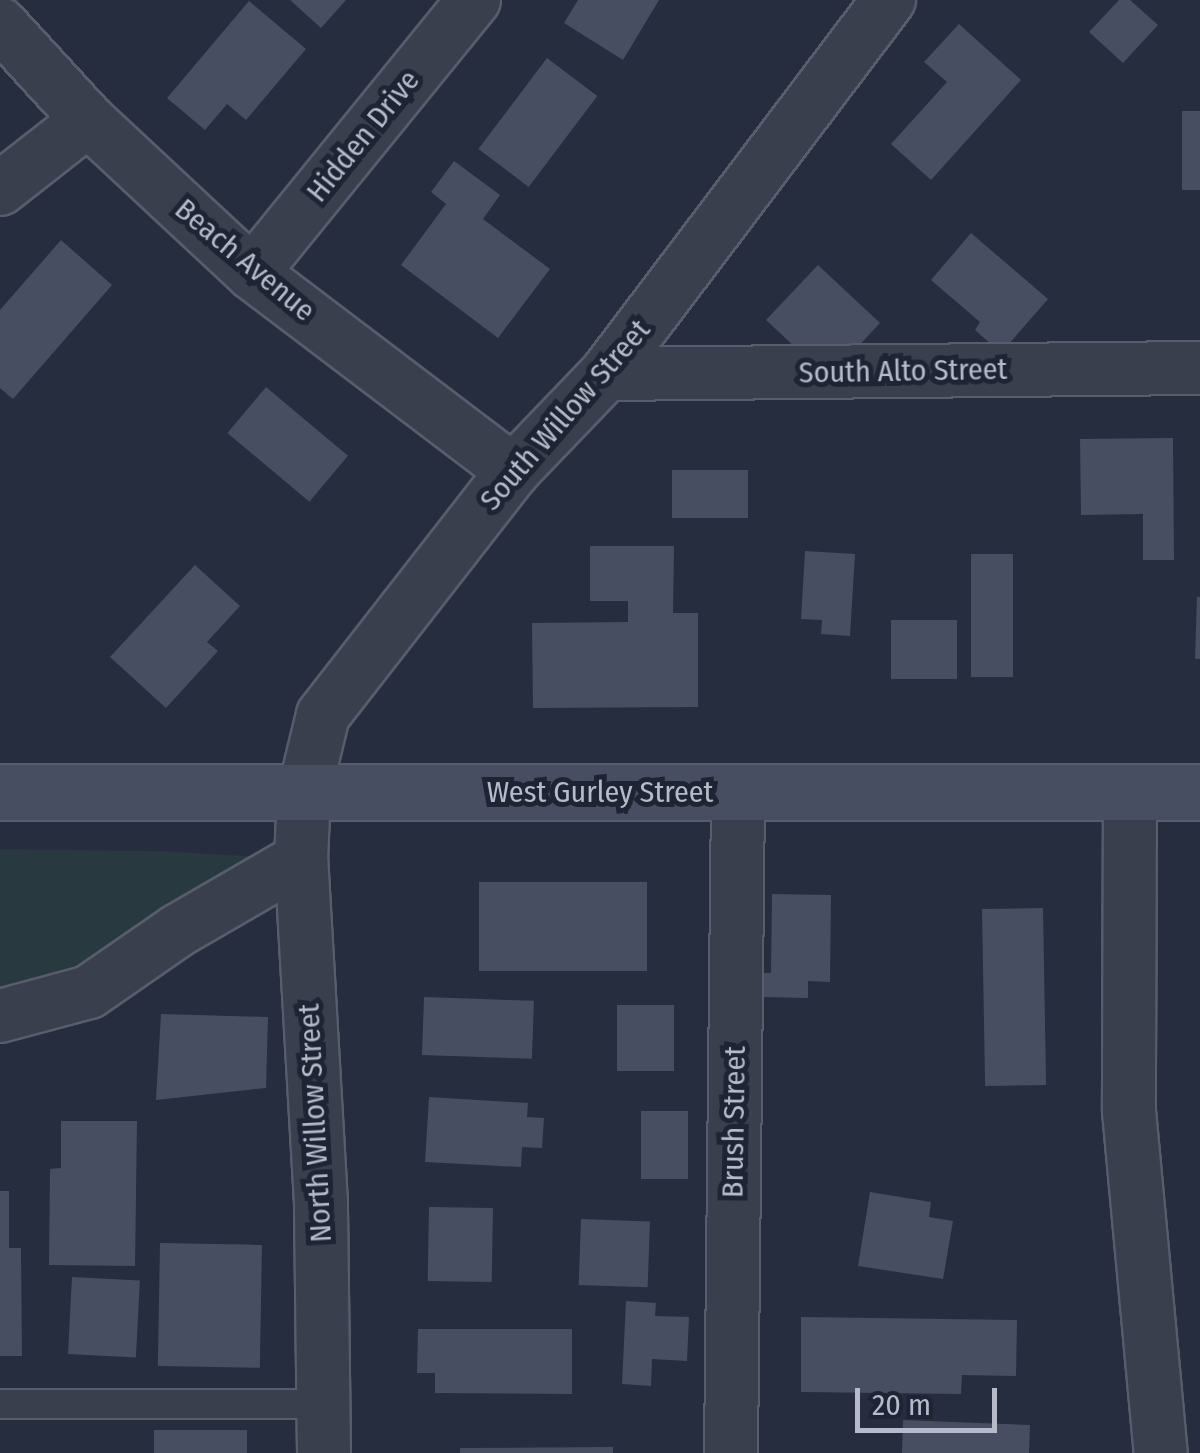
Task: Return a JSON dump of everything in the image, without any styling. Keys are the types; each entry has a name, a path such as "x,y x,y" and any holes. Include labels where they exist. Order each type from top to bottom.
{"main road":[{"name":"West Gurley Street","path":"0,792 1200,792"}],"street":[{"name":"Hidden Drive","path":"252,273 474,0"},
{"name":"South Willow Street","path":"304,794 323,715 513,470 606,374 888,0"},
{"name":"Beach Avenue","path":"0,24 88,120 252,273 513,470"},
{"path":"3,184 88,120"},
{"name":"South Alto Street","path":"606,374 1200,368"},
{"name":"Brush Street","path":"731,1453 738,792"},
{"path":"1130,792 1129,1111 1161,1453"},
{"name":"North Willow Street","path":"304,794 301,859 320,1203 324,1429"},
{"path":"0,1016 90,992 177,931 301,859"}],"lane":[{"path":"0,1404 324,1429"}],"shaded area":[{"path":"0,849 159,851 301,859 0,1016"}],"building":[{"path":"290,0 346,0 321,28"},
{"path":"578,0 659,0 623,60 564,23"},
{"path":"1119,0 1130,0 1158,25 1123,63 1089,32"},
{"path":"249,1 306,49 246,120 227,104 205,130 167,98"},
{"path":"959,24 1021,80 931,180 891,144 947,82 924,62"},
{"path":"547,58 597,96 529,187 478,149"},
{"path":"1182,111 1200,111 1200,190 1182,190"},
{"path":"454,161 500,195 483,219 550,269 498,338 401,265 446,204 431,192"},
{"path":"971,233 1048,299 1001,353 975,330 980,322 931,280"},
{"path":"61,240 112,285 13,399 0,388 0,310"},
{"path":"818,265 880,323 841,365 811,362 766,320"},
{"path":"266,387 348,456 309,502 227,433"},
{"path":"1173,438 1174,560 1143,560 1143,514 1081,515 1080,439"},
{"path":"672,470 748,470 748,518 672,518"},
{"path":"590,546 674,546 673,613 698,613 698,707 533,708 532,623 628,622 628,601 590,601"},
{"path":"805,551 855,554 850,636 821,634 822,620 801,619"},
{"path":"971,554 1013,554 1013,677 971,677"},
{"path":"195,565 240,606 207,642 218,651 166,708 110,657"},
{"path":"1200,597 1200,659 1195,659"},
{"path":"891,620 957,620 957,679 891,679"},
{"path":"479,882 647,882 647,971 479,971"},
{"path":"772,894 831,895 830,982 808,981 808,998 763,997 764,973 771,973"},
{"path":"1043,908 1046,1085 985,1086 982,909"},
{"path":"424,997 534,1001 532,1059 422,1055"},
{"path":"617,1005 674,1005 674,1071 617,1071"},
{"path":"161,1014 268,1017 266,1088 156,1100"},
{"path":"429,1097 528,1103 527,1117 544,1118 542,1148 522,1147 521,1167 425,1162"},
{"path":"641,1111 688,1111 688,1179 641,1179"},
{"path":"61,1121 137,1121 135,1266 49,1265 50,1169 61,1168"},
{"path":"0,1191 9,1191 9,1248 21,1248 22,1356 0,1356"},
{"path":"870,1192 931,1202 929,1217 953,1221 943,1279 858,1266"},
{"path":"429,1207 493,1208 492,1282 428,1281"},
{"path":"581,1219 650,1221 648,1287 579,1285"},
{"path":"160,1243 262,1245 260,1368 158,1366"},
{"path":"72,1277 140,1281 136,1357 68,1354"},
{"path":"626,1301 656,1303 655,1316 689,1317 687,1361 652,1359 651,1386 622,1384"},
{"path":"801,1317 1017,1320 1016,1376 962,1375 961,1394 801,1392"},
{"path":"418,1329 572,1329 572,1394 435,1393 435,1373 417,1373"},
{"path":"903,1420 1030,1425 1029,1453 902,1453"},
{"path":"154,1430 247,1430 247,1453 154,1453"},
{"path":"613,1447 613,1453 460,1453 460,1448"}]}
